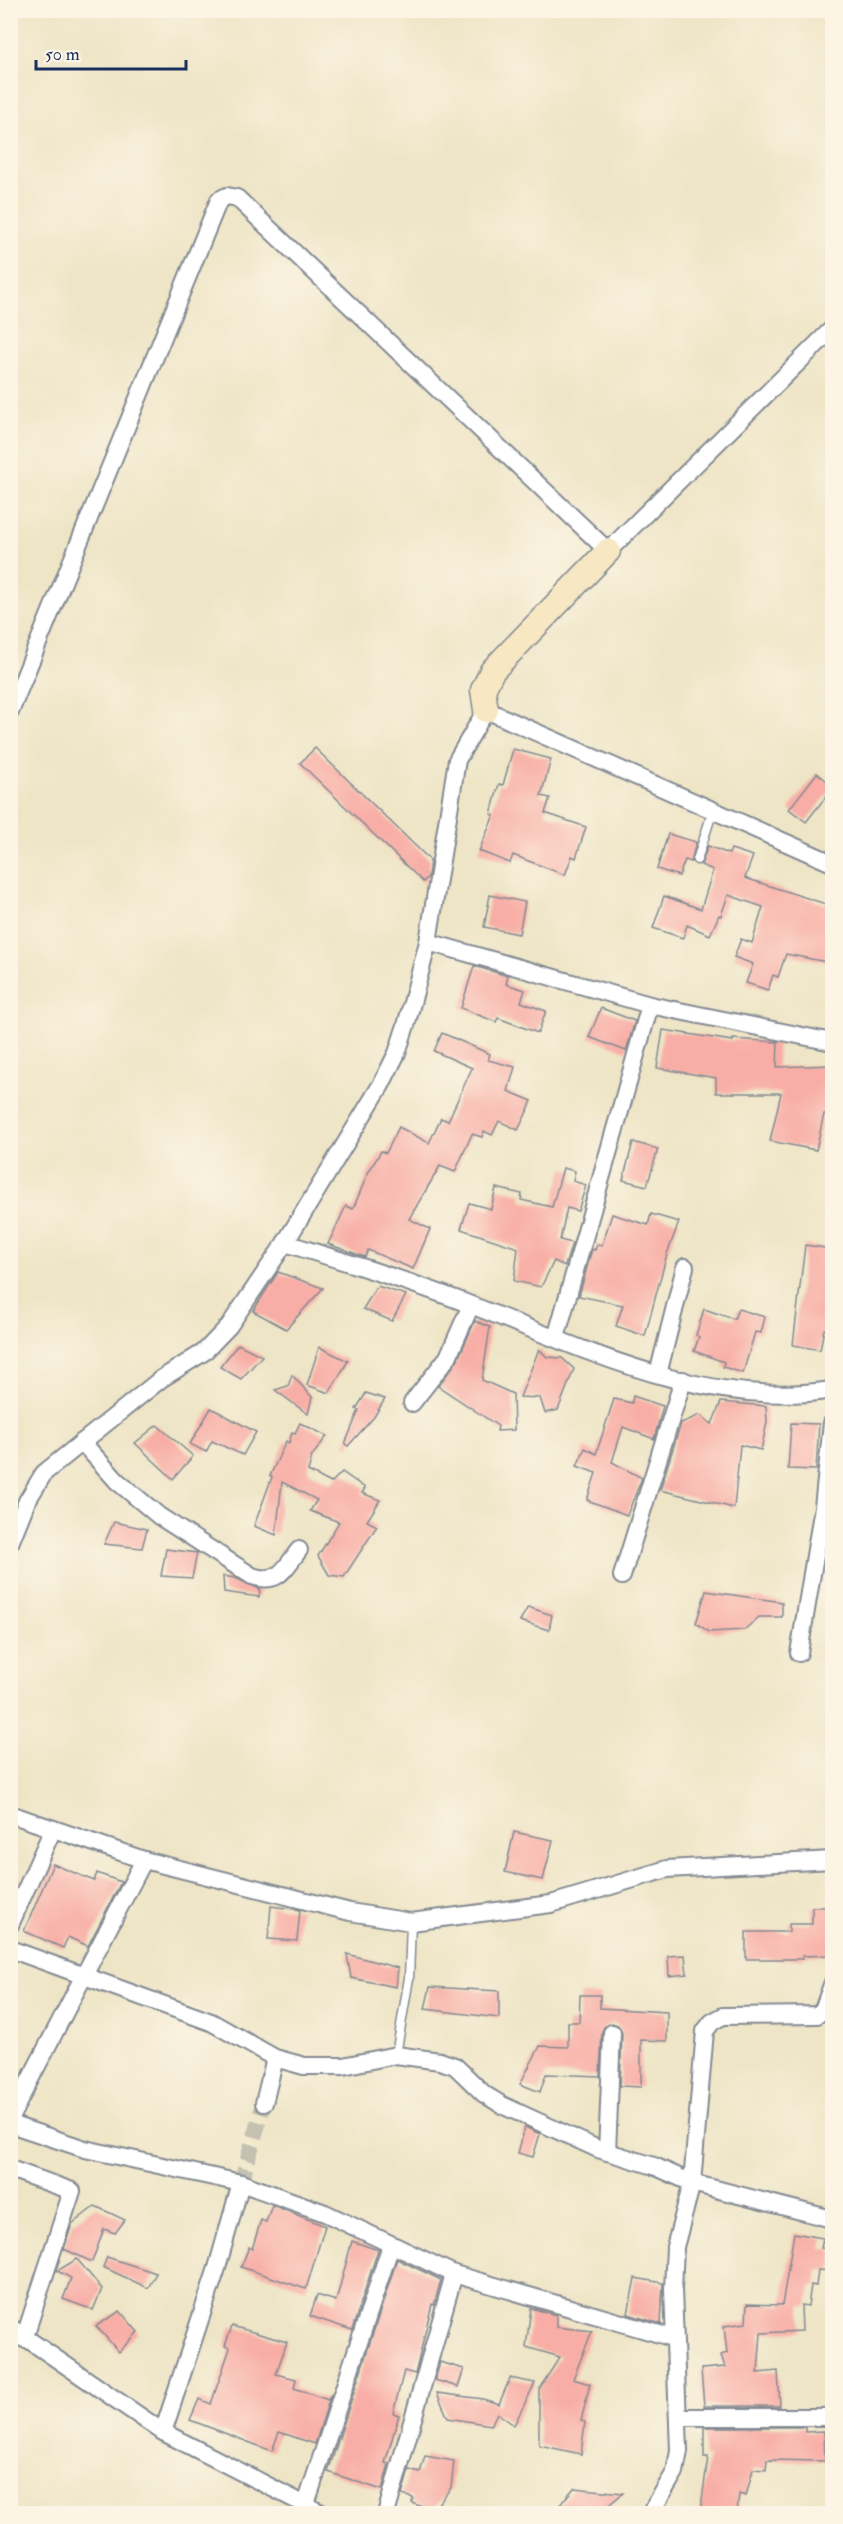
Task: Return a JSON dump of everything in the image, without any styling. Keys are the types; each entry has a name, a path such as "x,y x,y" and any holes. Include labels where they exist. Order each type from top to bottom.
{"street":[{"path":"10,712 219,200 227,196 237,198 608,551"},
{"path":"11,1540 27,1502 44,1473 161,1379 204,1352 229,1326 285,1243 381,1085 397,1053 428,942 457,760 486,710 483,690 492,671 608,551 832,329"},
{"path":"486,710 832,863"},
{"path":"428,942 650,1005 832,1042"},
{"path":"556,1338 650,1005"},
{"path":"285,1243 471,1305 658,1374 748,1394 778,1395 832,1390"},
{"path":"658,1374 685,1267"},
{"path":"412,1403 448,1358 471,1305"},
{"path":"622,1576 682,1380"},
{"path":"799,1653 823,1507 832,1423"},
{"path":"81,1442 117,1481 159,1516 252,1576 268,1580 278,1577 299,1550"},
{"path":"10,1814 144,1860 350,1912 411,1922 551,1904 667,1869 832,1860"},
{"path":"10,1925 53,1829"},
{"path":"10,2118 144,1860"},
{"path":"10,1949 211,2022 274,2058 304,2066 324,2067 396,2055 417,2056 455,2066 484,2094 502,2105 607,2152 654,2166 692,2183 832,2219"},
{"path":"650,2514 675,2472 679,2451 673,2338 675,2247 692,2183 705,2031 712,2022 723,2016 817,2015 823,2010 832,1985"},
{"path":"607,2152 612,2032"},
{"path":"264,2103 274,2058"},
{"path":"10,2124 85,2149 241,2182 325,2213 454,2274 673,2338"},
{"path":"10,2169 72,2190 24,2338"},
{"path":"163,2432 217,2268 241,2182"},
{"path":"306,2504 391,2245"},
{"path":"386,2514 454,2274"},
{"path":"10,2327 163,2432 323,2514"},
{"path":"678,2417 832,2416"}],"lane":[{"path":"697,860 713,810"},
{"path":"396,2055 409,1978 411,1922"}],"building":[{"path":"315,748 430,860 428,877 423,882 300,763"},
{"path":"513,749 551,759 541,796 550,798 545,813 586,827 576,858 572,856 565,875 513,855 510,863 479,851 494,815 491,814 499,784 503,785"},
{"path":"817,773 832,785 832,789 806,822 789,809"},
{"path":"668,834 696,842 691,862 685,860 679,876 657,869"},
{"path":"708,846 729,854 731,849 753,856 745,878 832,906 832,963 786,954 778,977 773,975 768,990 746,983 753,964 734,957 741,939 752,943 763,907 728,895 721,916 719,915 710,935 687,925 683,938 653,928 664,896 701,909 713,870 701,865"},
{"path":"490,895 525,902 519,934 484,927"},
{"path":"474,966 508,976 506,984 525,990 521,1002 546,1011 538,1033 498,1018 496,1022 461,1008"},
{"path":"601,1008 635,1021 626,1051 589,1037"},
{"path":"663,1030 733,1041 733,1039 778,1042 777,1067 832,1065 832,1115 824,1114 816,1150 770,1141 781,1093 716,1093 716,1078 657,1068"},
{"path":"442,1033 490,1054 488,1060 515,1067 508,1091 532,1101 518,1130 499,1121 492,1135 484,1131 482,1137 472,1134 455,1172 440,1166 409,1219 430,1229 413,1269 368,1250 365,1257 328,1244 346,1206 353,1209 368,1173 381,1151 386,1153 399,1127 429,1143 441,1118 448,1121 472,1068 434,1051"},
{"path":"633,1142 658,1149 647,1186 623,1180"},
{"path":"563,1168 575,1171 573,1181 586,1185 578,1211 567,1208 560,1240 572,1243 565,1266 554,1261 541,1287 514,1281 518,1248 461,1229 469,1203 491,1209 496,1188 522,1194 521,1200 552,1207"},
{"path":"612,1214 648,1225 651,1214 679,1222 667,1254 645,1336 616,1326 623,1305 579,1296 592,1249 595,1250 597,1244 602,1245"},
{"path":"805,1245 832,1249 832,1330 824,1329 820,1350 793,1345"},
{"path":"278,1272 323,1288 286,1329 253,1311"},
{"path":"377,1286 406,1295 392,1321 363,1309"},
{"path":"704,1309 734,1319 738,1309 765,1317 761,1333 755,1332 743,1373 723,1367 724,1362 694,1351"},
{"path":"475,1321 490,1327 482,1380 513,1394 514,1430 497,1431 498,1426 438,1386 457,1361"},
{"path":"238,1344 262,1356 241,1379 220,1367"},
{"path":"319,1347 348,1361 329,1393 307,1385"},
{"path":"539,1349 547,1357 562,1358 574,1369 558,1410 545,1413 540,1398 520,1397"},
{"path":"292,1375 312,1397 308,1414 275,1390 288,1386"},
{"path":"366,1393 385,1399 374,1417 348,1446 345,1444 359,1410 356,1409"},
{"path":"633,1396 663,1406 654,1439 623,1427 612,1462 642,1478 627,1515 587,1500 596,1473 577,1466 585,1448 596,1454 614,1399 632,1403"},
{"path":"721,1402 766,1406 767,1422 761,1450 740,1445 734,1508 660,1490 681,1423 700,1415 712,1424"},
{"path":"211,1408 256,1432 243,1455 212,1441 206,1452 190,1444"},
{"path":"300,1423 327,1436 312,1456 308,1471 331,1483 342,1472 365,1488 362,1493 380,1500 367,1521 377,1526 344,1577 329,1575 318,1556 339,1522 310,1511 317,1500 282,1482 276,1535 254,1526 272,1477 270,1476 286,1441 289,1443 292,1432 295,1433"},
{"path":"791,1423 819,1424 816,1470 788,1469"},
{"path":"157,1425 193,1456 173,1479 135,1443"},
{"path":"114,1522 147,1529 142,1548 104,1544"},
{"path":"166,1549 197,1553 192,1578 161,1576"},
{"path":"223,1576 235,1578 260,1589 259,1597 224,1592"},
{"path":"706,1591 782,1602 782,1617 759,1617 744,1630 709,1632 696,1623"},
{"path":"528,1607 552,1615 549,1630 520,1621"},
{"path":"514,1832 553,1840 543,1880 505,1872"},
{"path":"53,1864 94,1881 97,1873 121,1882 88,1946 68,1937 63,1948 24,1931"},
{"path":"271,1906 300,1910 297,1941 268,1939"},
{"path":"812,1907 832,1907 832,1955 803,1956 803,1959 746,1959 746,1932 789,1932 789,1924 812,1924"},
{"path":"347,1954 398,1968 396,1987 351,1978"},
{"path":"685,1955 687,1974 669,1976 668,1956"},
{"path":"430,1987 499,1991 499,2018 425,2009"},
{"path":"580,1995 600,1995 600,2008 667,2012 667,2041 641,2040 641,2087 620,2086 622,2033 618,2025 612,2023 604,2027 602,2032 600,2076 546,2074 540,2092 520,2084 540,2046 568,2047 568,2022 579,2022"},
{"path":"525,2127 540,2134 533,2157 518,2153"},
{"path":"272,2205 325,2226 306,2289 241,2267 249,2247 252,2249 261,2220 266,2222"},
{"path":"95,2206 125,2220 115,2233 104,2229 92,2262 64,2249 72,2224"},
{"path":"794,2233 823,2238 821,2248 832,2249 832,2271 818,2270 816,2286 811,2285 808,2306 801,2305 802,2331 761,2333 758,2373 778,2371 780,2406 704,2406 701,2369 725,2367 721,2355 727,2353 724,2326 746,2323 747,2304 782,2305"},
{"path":"352,2241 378,2250 352,2330 310,2316 317,2295 336,2301"},
{"path":"107,2257 156,2273 148,2288 103,2267"},
{"path":"77,2259 102,2289 93,2310 63,2299 71,2278 57,2271"},
{"path":"397,2259 441,2280 434,2305 432,2304 415,2374 404,2371 393,2413 399,2415 385,2463 389,2464 382,2490 328,2472"},
{"path":"635,2278 663,2283 661,2324 628,2314"},
{"path":"531,2308 556,2315 556,2327 592,2331 573,2379 590,2384 581,2421 585,2422 581,2454 539,2445 539,2389 560,2357 526,2347"},
{"path":"120,2311 138,2332 119,2352 96,2326"},
{"path":"232,2326 287,2342 276,2374 296,2379 294,2388 328,2400 331,2394 315,2444 279,2432 272,2451 190,2420 199,2399 211,2404 230,2348 225,2346"},
{"path":"440,2362 464,2369 458,2387 435,2380"},
{"path":"510,2378 535,2383 514,2425 497,2413 491,2425 448,2418 437,2393 483,2399 499,2404"},
{"path":"704,2427 805,2427 805,2432 824,2431 825,2461 767,2460 766,2470 753,2469 746,2496 739,2494 737,2514 700,2514 708,2457 704,2457"},
{"path":"425,2456 454,2461 451,2488 432,2511 412,2503 413,2498 402,2495 409,2470 420,2473"},
{"path":"574,2488 623,2493 598,2514 552,2514"}],"tunnel":[{"path":"241,2183 264,2103"}]}
